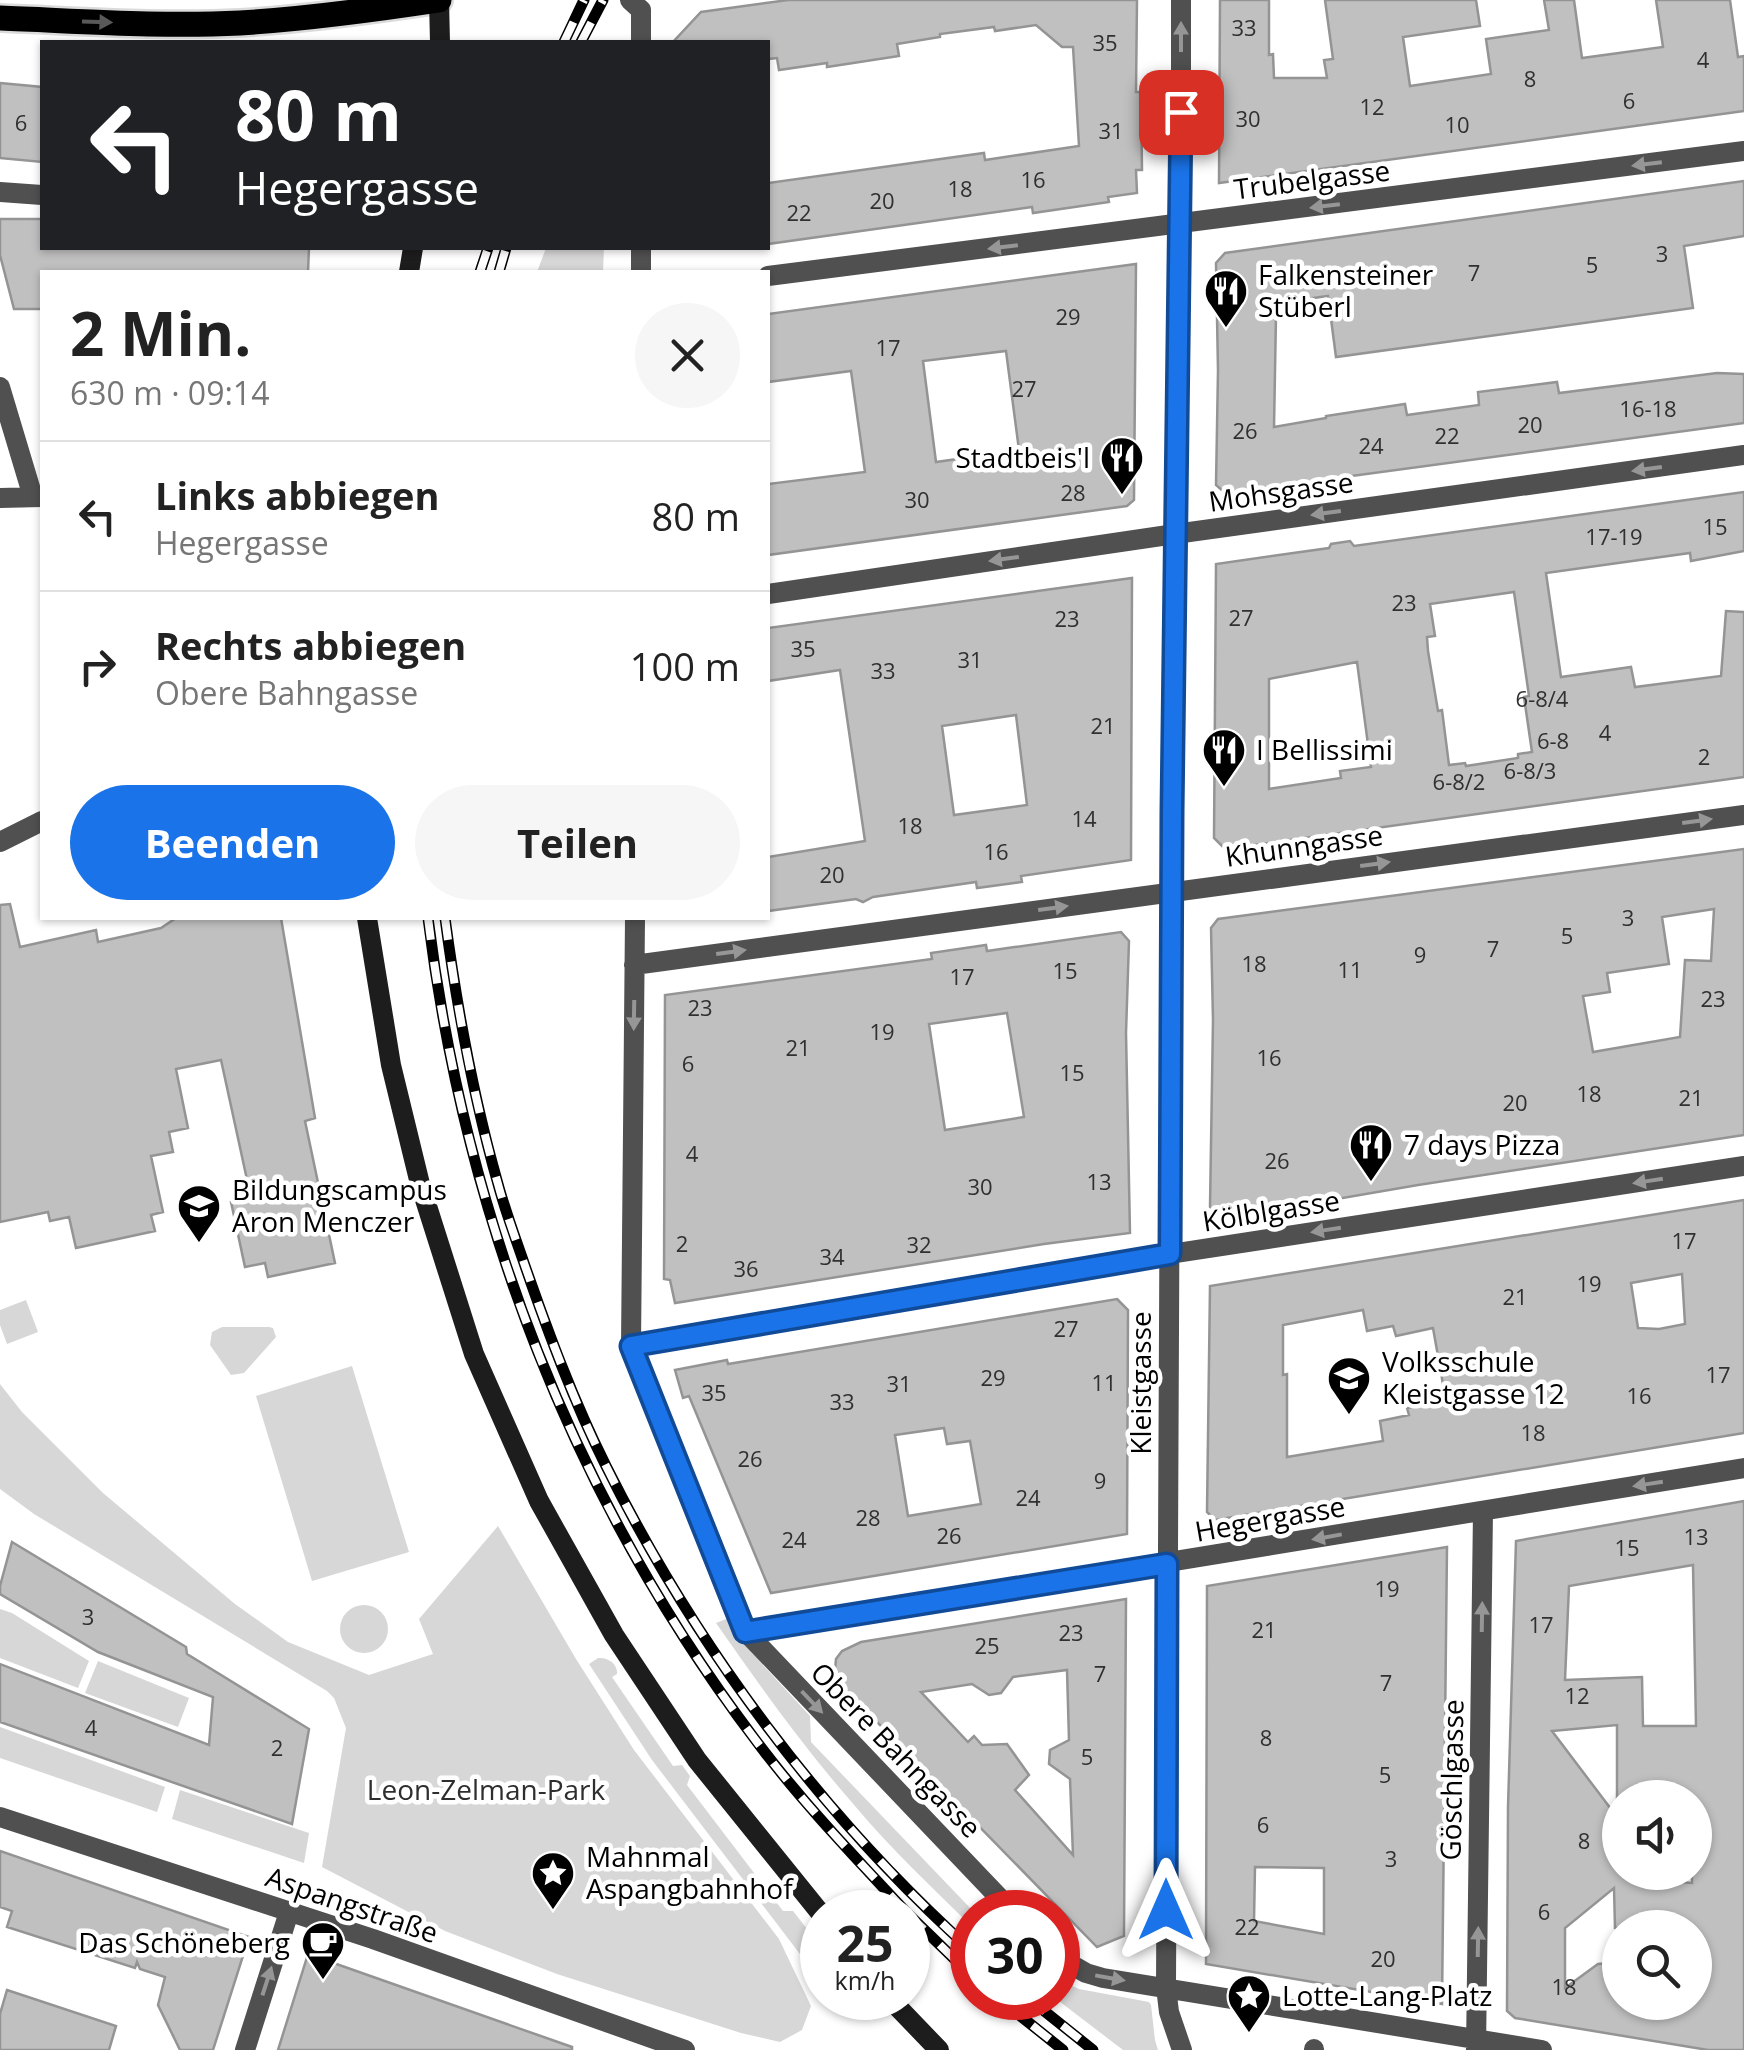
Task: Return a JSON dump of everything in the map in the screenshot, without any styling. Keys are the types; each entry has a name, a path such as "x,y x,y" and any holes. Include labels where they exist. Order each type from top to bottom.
{"main road":[{"path":"0,18 238,23 439,0"}],"street":[{"path":"439,0 440,40"},
{"name":"Kleistgasse","path":"1166,1987 1171,891 1181,0"},
{"path":"639,3 641,40"},
{"name":"Trubelgasse","path":"770,276 1744,151"},
{"path":"0,192 40,195"},
{"path":"0,387 38,497 0,498"},
{"name":"Mohsgasse","path":"770,594 1744,455"},
{"name":"Khunngasse","path":"634,966 1744,815"},
{"path":"0,842 40,823"},
{"path":"366,920 391,1065 420,1184 474,1354 539,1501 614,1635 697,1760 801,1890"},
{"path":"631,1346 635,920"},
{"name":"Kölblgasse","path":"631,1346 1170,1254 1744,1166"},
{"name":"Obere Bahngasse","path":"631,1346 745,1632 992,1890"},
{"name":"Hegergasse","path":"745,1632 1744,1468"},
{"name":"Göschlgasse","path":"1476,2044 1483,1511"},
{"name":"Aspangstraße","path":"0,1816 685,2050"},
{"path":"244,2050 289,1912"},
{"path":"1080,1970 1476,2044 1542,2050"},
{"path":"1166,1987 1169,2012 1182,2050"},
{"path":"907,2020 928,2047"}],"green space":[{"path":"545,250 604,250 603,270 538,270"},
{"path":"26,1300 38,1332 7,1344 0,1325 0,1310"},
{"path":"222,1327 269,1327 276,1337 244,1373 231,1375 210,1345 212,1332"},
{"path":"352,1366 409,1552 312,1581 256,1396"},
{"name":"Leon-Zelman-Park","path":"0,1384 22,1412 103,1493 235,1604 288,1642 369,1675 433,1654 419,1619 498,1526 634,1750 779,1939 800,1983 800,2020 806,2020 802,2030 780,2042 557,1974 445,1931 322,1867 346,1728 334,1698 34,1514 0,1489"},
{"path":"364,1605 381,1612 388,1629 381,1646 364,1653 347,1646 340,1629 347,1612"},
{"path":"0,1609 89,1661 78,1688 0,1658"},
{"path":"731,1617 751,1652 810,1716 811,1742 953,1890 950,1905 836,1784 716,1623"},
{"path":"598,1658 614,1664 617,1674 612,1677 673,1766 682,1765 690,1776 687,1785 783,1911 793,1911 800,1920 800,1954 652,1760 589,1664"},
{"path":"98,1661 189,1698 178,1727 85,1693"},
{"path":"0,1727 165,1787 157,1812 0,1758"},
{"path":"180,1790 309,1833 304,1863 172,1819"},
{"path":"1080,1989 1149,2002 1158,2050 1123,2050 1080,2017"}],"building":[{"path":"788,0 1137,0 1136,92 1141,92 1142,170 1136,170 1137,193 1108,197 1109,202 1033,213 1032,207 770,244 770,183 984,153 985,160 1079,146 1073,47 1062,47 1036,25 995,31 994,27 897,44 899,56 779,70 777,58 770,59 770,40 675,40 701,12"},
{"path":"1220,0 1269,0 1269,55 1273,54 1274,78 1327,78 1324,60 1333,59 1325,0 1476,0 1480,26 1403,37 1410,86 1491,74 1486,39 1549,30 1544,0 1574,0 1582,58 1663,47 1656,0 1730,0 1738,57 1744,56 1744,111 1219,183"},
{"path":"0,83 40,87 40,162 0,158"},
{"path":"1744,181 1744,236 1684,246 1693,308 1336,357 1328,296 1278,303 1274,427 1405,404 1407,415 1479,405 1478,392 1557,382 1559,393 1717,373 1744,374 1744,423 1225,493 1216,485 1216,263 1225,253"},
{"path":"0,219 40,219 40,250 309,250 308,270 40,270 40,309 14,309 0,255"},
{"path":"1136,264 1134,500 1127,506 770,555 770,484 865,472 851,371 770,382 770,314","holes":["1006,351 1019,450 936,462 923,361"]},
{"path":"1744,492 1744,551 1691,561 1690,553 1546,573 1561,677 1631,667 1635,687 1721,676 1726,611 1744,612 1744,777 1225,849 1214,838 1216,564 1329,548 1331,544 1350,541 1354,546","holes":["1514,592 1529,696 1524,697 1532,752 1518,754 1518,758 1449,765 1442,710 1438,711 1428,651 1427,637 1435,636 1430,604","1357,662 1371,767 1340,771 1341,778 1269,789 1269,679"]},
{"path":"1132,578 1131,860 1021,876 1022,882 977,888 976,882 873,897 863,902 856,899 770,911 770,857 865,841 840,670 770,681 770,628","holes":["1016,715 1027,805 954,815 942,726"]},
{"path":"1744,849 1744,1135 1221,1219 1210,1207 1211,928 1218,919","holes":["1714,909 1711,961 1685,960 1680,1037 1593,1052 1583,996 1610,992 1607,973 1669,964 1662,917"]},
{"path":"10,904 20,947 96,930 98,942 161,928 173,920 281,920 315,1118 305,1121 335,1263 268,1277 265,1263 245,1267 231,1202 251,1198 221,1060 176,1069 188,1128 169,1132 173,1152 151,1156 163,1212 151,1215 155,1231 76,1248 69,1217 50,1221 48,1212 0,1222 0,905"},
{"path":"1121,932 1129,941 1126,1033 1130,1233 675,1303 670,1280 664,1279 665,995 932,959 931,953 986,945 987,951","holes":["1007,1013 1024,1117 945,1130 929,1024"]},
{"path":"1744,1200 1744,1433 1215,1520 1207,1512 1210,1286","holes":["1682,1274 1685,1324 1638,1328 1631,1283","1363,1310 1367,1331 1393,1326 1396,1336 1433,1328 1446,1401 1407,1408 1409,1415 1380,1421 1383,1441 1287,1457 1283,1325"]},
{"path":"1117,1299 1128,1310 1127,1534 771,1593 689,1396 683,1398 675,1370 727,1360 728,1364","holes":["944,1428 947,1444 970,1441 981,1504 908,1516 895,1435"]},
{"path":"1744,1501 1744,2050 1708,2050 1515,2018 1507,2011 1516,1541","holes":["1693,1565 1696,1726 1643,1726 1642,1677 1565,1680 1569,1586"]},
{"path":"12,1542 186,1647 187,1654 309,1729 292,1824 0,1722 0,1664 209,1745 213,1697 98,1652 0,1594"},
{"path":"1447,1547 1442,2004 1206,1964 1207,1586","holes":["1255,1867 1324,1868 1324,1934 1254,1921"]},
{"path":"1126,1599 1124,1936 1097,1947 1080,1930 1080,1890 1041,1890 838,1682 836,1659 842,1651 861,1642","holes":["1067,1670 1069,1740 1050,1750 1049,1764 1070,1779 1073,1855 1015,1790 1029,1775 1007,1744 982,1745 974,1736 968,1742 921,1692 972,1684 989,1695 1001,1693 1013,1677"]},
{"path":"0,1851 249,1937 213,2050 180,2050 158,2005 165,1977 140,1969 137,1962 135,1968 7,1927 12,1911 0,1907"},
{"path":"308,1954 572,2047 572,2050 278,2050"},
{"path":"7,1990 116,2026 109,2050 0,2050 0,2014"}],"railway":[{"path":"565,40 584,0"},
{"path":"582,40 603,0"},
{"path":"481,270 487,250"},
{"path":"500,270 505,250"},
{"path":"428,920 445,1029 469,1139 500,1247 538,1352 582,1454 634,1554 692,1650 810,1808 886,1890"},
{"path":"445,920 467,1052 501,1194 562,1366 606,1466 680,1599 766,1726 864,1844 950,1930"},
{"path":"930,1935 950,1955"},
{"path":"1026,2020 1063,2050"},
{"path":"1056,2020 1093,2050"}],"place":[{"name":"Falkensteiner Stüberl","path":"1226,329"},
{"name":"Stadtbeis'l","path":"1122,496"},
{"name":"I Bellissimi","path":"1224,788"},
{"name":"7 days Pizza","path":"1371,1183"},
{"name":"Bildungscampus Aron Menczer","path":"199,1244"},
{"name":"Volksschule Kleistgasse 12","path":"1349,1416"},
{"name":"Mahnmal Aspangbahnhof","path":"553,1911"},
{"name":"Das Schöneberg","path":"323,1981"},
{"name":"Lotte-Lang-Platz","path":"1249,2034"}],"route":[{"path":"1166,1910 1167,1564 745,1632 631,1346 1170,1254 1181,112"}]}
